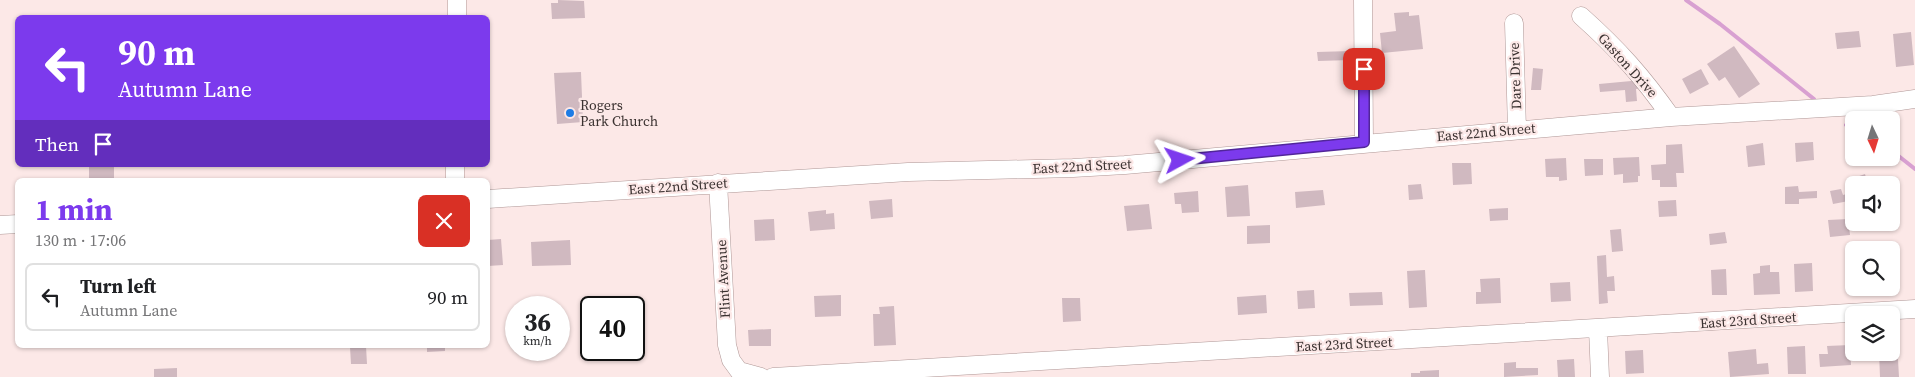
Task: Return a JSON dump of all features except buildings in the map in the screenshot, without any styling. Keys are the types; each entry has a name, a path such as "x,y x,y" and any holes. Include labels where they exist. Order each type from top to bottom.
{"street":[{"path":"457,0 457,15"},
{"path":"1363,0 1364,142"},
{"name":"Gaston Drive","path":"1581,16 1613,44 1648,84 1671,117"},
{"name":"Dare Drive","path":"1514,23 1517,130"},
{"name":"East 22nd Street","path":"490,199 908,172 1073,168 1671,117 1873,105 1915,99"},
{"name":"Flint Avenue","path":"718,184 727,345 732,360 739,371 761,377"},
{"path":"0,225 15,224"},
{"name":"East 23rd Street","path":"773,377 1915,309"},
{"path":"1598,329 1600,377"}],"waterway":[{"path":"1686,0 1720,24 1814,99"},
{"path":"1900,157 1915,169"}],"place":[{"name":"Rogers Park Church","path":"570,113"}],"route":[{"path":"1180,160 1364,142 1364,69"}]}
